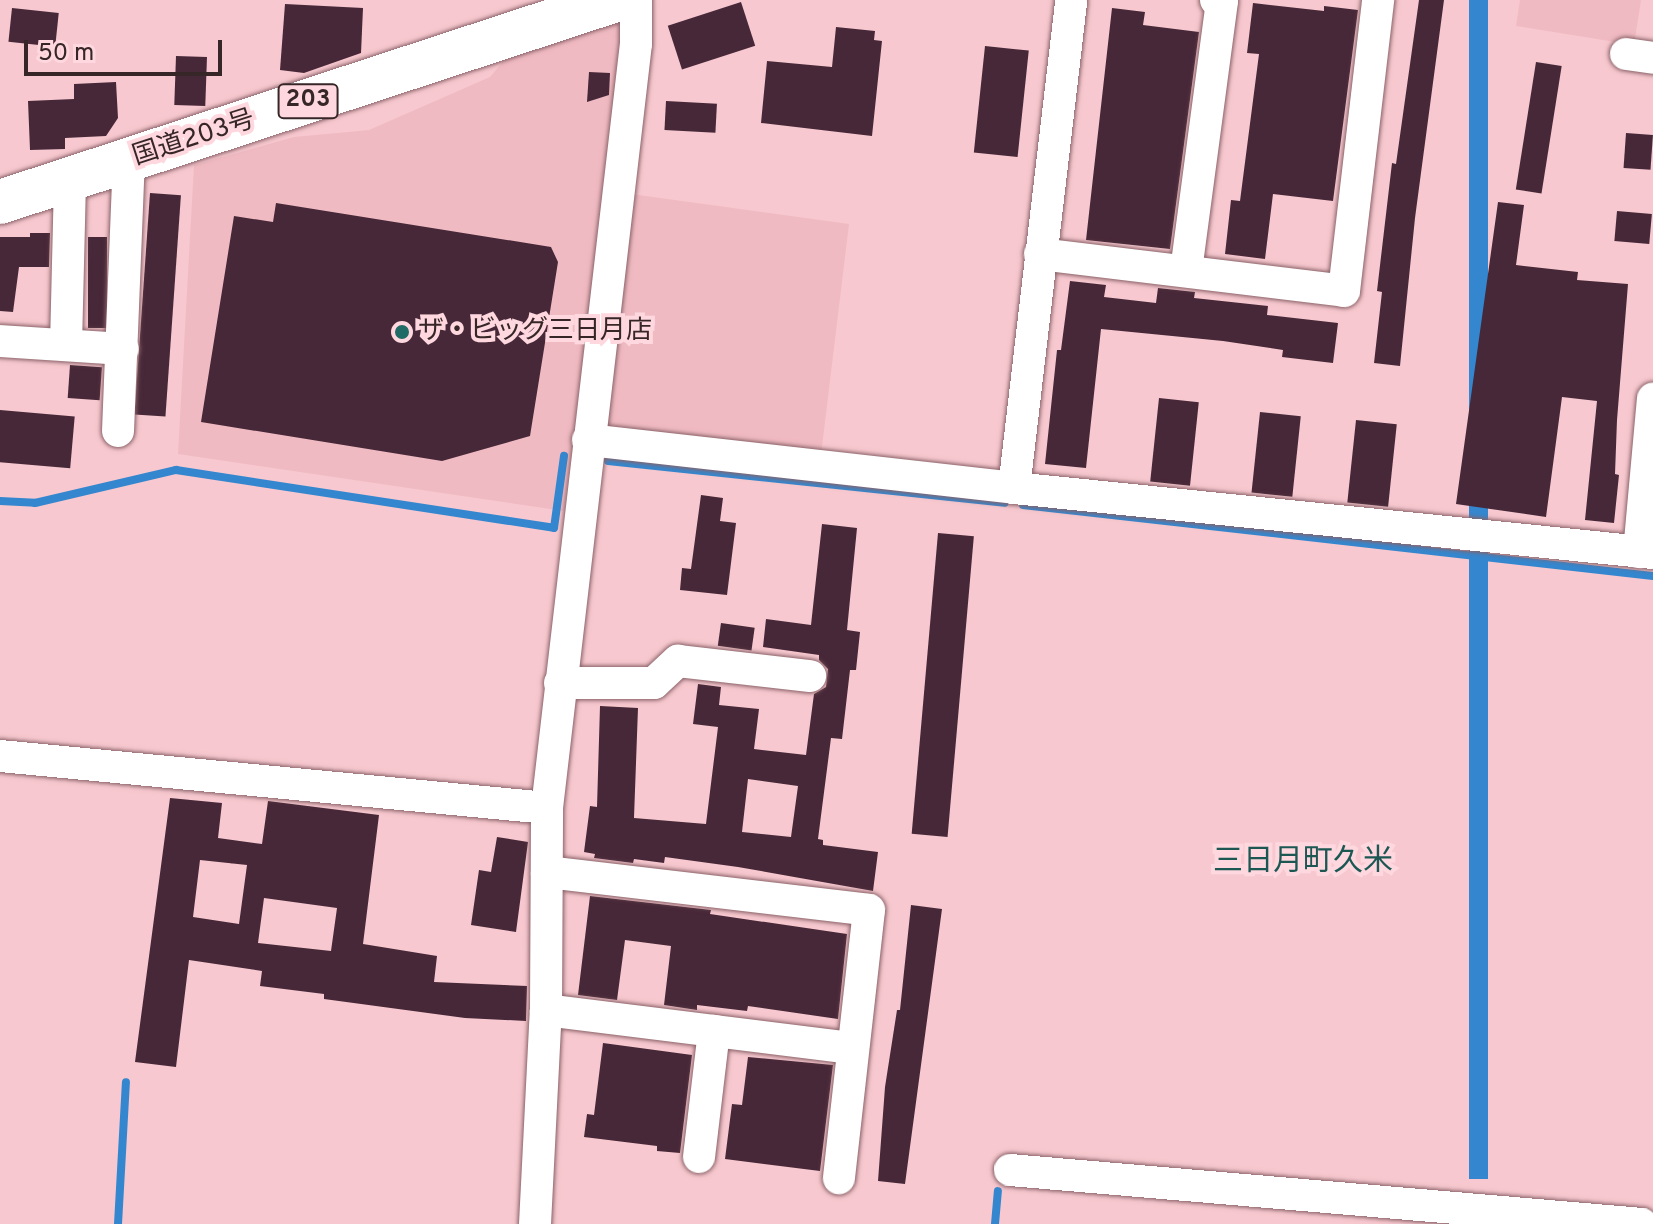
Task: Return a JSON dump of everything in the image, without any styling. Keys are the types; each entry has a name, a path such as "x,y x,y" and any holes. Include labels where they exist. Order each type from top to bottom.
{"highway":[{"name":"国道203号","path":"0,202 616,0"}],"street":[{"path":"535,1224 546,1010 547,808 636,44 636,0"},
{"path":"1014,488 1071,0"},
{"path":"1186,271 1222,0 1216,0"},
{"path":"1040,254 1344,291 1378,0"},
{"path":"118,431 129,160"},
{"path":"66,345 70,180"},
{"path":"0,341 123,349"},
{"path":"588,440 1014,488 1646,552 1653,399"},
{"path":"560,683 654,683 678,661 810,676"},
{"path":"0,756 547,808"},
{"path":"547,872 869,910 839,1178"},
{"path":"546,1010 853,1048"},
{"path":"699,1157 714,1031"},
{"path":"1010,1170 1642,1224"}],"shaded area":[{"path":"1520,0 1641,0 1634,45 1516,26"},
{"path":"614,20 624,30 609,191 849,224 821,455 575,428 564,511 178,454 194,165 294,137 369,130 490,77 507,57"}],"water":[{"path":"1469,0 1488,0 1488,1179 1469,1179"}],"building":[{"path":"1419,0 1444,0 1415,218 1400,366 1374,363 1382,292 1377,291 1392,163 1396,164"},
{"path":"741,2 755,46 682,70 668,26"},
{"path":"1253,3 1324,11 1324,6 1358,10 1333,201 1273,194 1265,259 1225,254 1231,200 1240,201 1259,54 1247,53"},
{"path":"285,4 363,8 361,53 304,73 280,70"},
{"path":"12,8 59,13 55,47 8,42"},
{"path":"1112,8 1145,12 1143,25 1199,32 1170,249 1086,240"},
{"path":"836,27 875,31 874,40 882,41 872,136 761,123 767,61 832,67"},
{"path":"985,46 1029,51 1018,157 974,152"},
{"path":"176,56 207,57 205,106 174,105"},
{"path":"1536,62 1562,66 1541,193 1516,189"},
{"path":"589,72 610,73 609,95 587,102"},
{"path":"116,82 118,118 106,136 65,138 65,149 30,150 28,101 74,99 74,84"},
{"path":"666,101 717,104 715,133 664,130"},
{"path":"1626,133 1653,135 1650,170 1624,168"},
{"path":"150,193 181,195 165,417 135,414"},
{"path":"1498,202 1524,205 1516,265 1578,272 1577,280 1628,284 1617,420 1615,474 1619,475 1614,523 1585,520 1597,401 1562,397 1546,517 1456,504"},
{"path":"276,203 551,247 558,262 530,436 442,461 201,422 234,216 273,222"},
{"path":"1617,211 1652,214 1649,244 1614,241"},
{"path":"30,233 50,233 49,267 19,267 13,312 0,311 0,237 30,237"},
{"path":"88,237 107,237 107,328 88,328"},
{"path":"1070,281 1106,285 1104,297 1156,303 1158,288 1195,292 1194,298 1268,306 1267,315 1338,323 1333,363 1282,357 1283,350 1223,341 1101,329 1086,468 1045,464 1057,350 1061,350"},
{"path":"70,365 102,367 100,400 68,398"},
{"path":"1159,398 1199,402 1190,486 1150,482"},
{"path":"0,410 75,417 70,468 0,462"},
{"path":"1260,412 1301,416 1292,497 1252,493"},
{"path":"1356,420 1397,424 1388,507 1347,503"},
{"path":"701,495 723,498 720,521 736,523 727,595 680,590 682,568 691,569"},
{"path":"822,524 857,528 847,630 860,632 856,670 850,670 842,739 831,738 818,839 823,840 823,845 878,852 873,891 665,857 664,863 634,859 633,863 594,858 595,854 584,852 590,806 597,807 600,706 638,708 634,818 706,824 718,727 693,724 698,684 721,687 719,705 759,709 754,749 806,755 814,694 826,687 828,669 819,660 819,655 763,647 766,619 811,625","holes":["748,779 798,786 791,837 742,832"]},
{"path":"938,533 974,536 948,837 912,834"},
{"path":"721,623 755,628 751,651 718,646"},
{"path":"170,798 222,803 218,838 262,844 268,801 379,815 363,944 437,956 434,982 527,986 526,1021 465,1018 324,999 324,994 260,986 262,971 189,960 176,1067 135,1062","holes":["200,860 247,865 239,924 193,917","264,898 337,908 331,951 258,943"]},
{"path":"497,837 528,842 516,932 471,925 479,870 491,872"},
{"path":"590,896 711,910 710,914 847,934 838,1019 748,1006 747,1011 697,1005 697,1010 664,1005 671,946 625,940 617,1000 578,995"},
{"path":"911,905 942,909 905,1184 878,1181 885,1087 897,1010 900,1010"},
{"path":"603,1043 692,1055 680,1153 657,1151 657,1146 584,1137 587,1114 594,1115"},
{"path":"748,1057 833,1065 820,1171 725,1159 732,1104 742,1105"}],"waterway":[{"path":"0,501 35,503 176,470 554,528 564,456"},
{"path":"608,461 1005,503"},
{"path":"1023,505 1653,576"},
{"path":"118,1224 126,1082"},
{"path":"995,1224 998,1191"}],"place":[{"name":"ザ・ビッグ三日月店","path":"402,332"}],"district":[{"name":"三日月町久米","path":"1303,863"}]}
